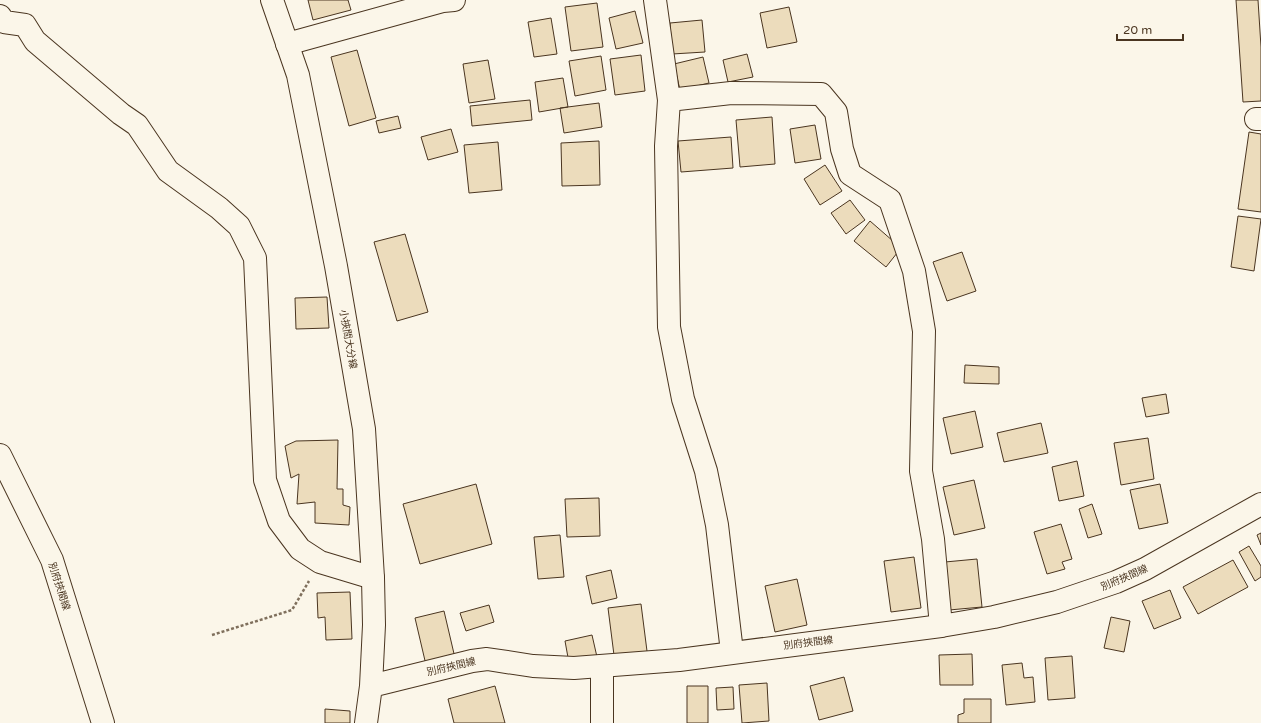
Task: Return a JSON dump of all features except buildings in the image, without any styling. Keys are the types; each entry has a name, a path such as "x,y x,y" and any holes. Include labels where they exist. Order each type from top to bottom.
{"street":[{"name":"小挾間大分線","path":"272,0 298,75 336,266 364,429 373,578 374,625 371,686"},
{"path":"287,44 443,1 454,0"},
{"path":"655,0 669,100 666,146 669,327 682,399 706,471 717,525 732,652"},
{"path":"0,16 4,22 25,24 34,41 121,114 137,125 168,171 219,208 239,226 254,258 264,480 279,521 300,549 320,562 373,578"},
{"path":"669,100 731,93 821,94 836,112 842,150 850,174 890,200 914,271 924,331 921,471 933,539 942,626"},
{"name":"別府挾間線","path":"0,455 52,560 103,723"},
{"name":"別府挾間線","path":"371,686 462,663 487,659 533,666 574,668 679,660 942,626 1033,609 1092,591 1145,569 1261,504"},
{"path":"602,666 602,723"},
{"path":"366,723 371,686"}],"path":[{"path":"212,636 292,610 320,562"}]}
